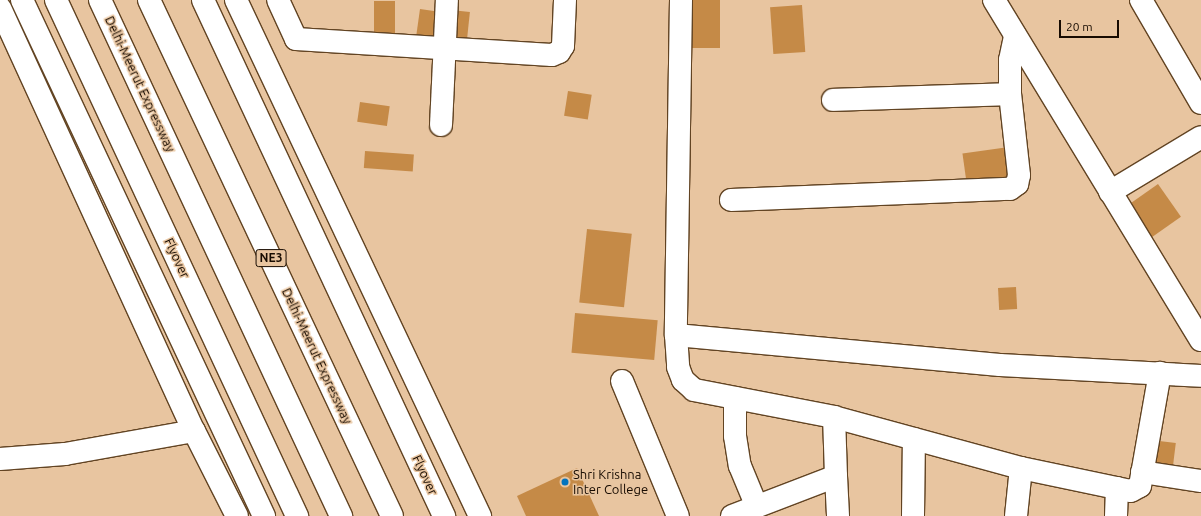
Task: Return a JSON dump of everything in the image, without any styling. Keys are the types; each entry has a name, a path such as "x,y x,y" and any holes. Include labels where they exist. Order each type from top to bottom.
{"main road":[{"path":"22,0 264,516"},
{"name":"Flyover","path":"56,0 297,516"},
{"name":"Delhi-Meerut Expressway","path":"100,0 341,516"},
{"name":"Delhi-Meerut Expressway","path":"149,0 392,516"},
{"name":"Flyover","path":"203,0 444,516"},
{"path":"236,0 480,516"},
{"path":"278,0 296,39 445,46 552,55 558,52 563,46 565,0"},
{"path":"441,125 447,0"},
{"path":"681,0 676,335 678,367 683,380 694,390 834,417 1021,468 1117,488 1135,490 1140,486 1160,373"},
{"path":"994,0 1201,340"},
{"path":"1141,0 1201,103"},
{"path":"0,8 194,431 237,516"},
{"path":"731,200 1010,189 1017,184 1019,175 1010,94 1010,60 1015,36"},
{"path":"833,100 1010,94"},
{"path":"1110,192 1201,137"},
{"path":"676,335 839,348 1000,365 1201,376"},
{"path":"622,381 678,516"},
{"path":"735,398 735,436 740,466 756,507"},
{"path":"834,417 838,516"},
{"path":"0,459 66,454 194,431"},
{"path":"913,516 914,439"},
{"path":"1016,516 1021,468"},
{"path":"1142,472 1201,481"},
{"path":"732,516 836,476"},
{"path":"1116,516 1117,488"}],"building":[{"path":"687,0 720,0 720,48 687,48"},
{"path":"374,1 395,1 395,36 374,36"},
{"path":"802,5 805,52 773,54 770,7"},
{"path":"420,9 441,12 437,39 416,36"},
{"path":"451,10 470,12 466,45 448,43"},
{"path":"568,91 592,95 588,119 564,116"},
{"path":"360,102 390,106 387,126 357,122"},
{"path":"1009,147 1014,181 967,187 962,154"},
{"path":"365,151 414,154 413,171 364,168"},
{"path":"1158,184 1181,217 1151,237 1129,205"},
{"path":"587,229 632,234 624,307 579,303"},
{"path":"1016,287 1017,309 999,310 998,288"},
{"path":"575,313 658,320 654,360 572,353"},
{"path":"1151,440 1176,443 1173,470 1148,467"},
{"name":"Shri Krishna Inter College","path":"577,468 599,516 526,516 517,496"}],"place":[{"name":"Shri Krishna Inter College","path":"565,482"}]}
